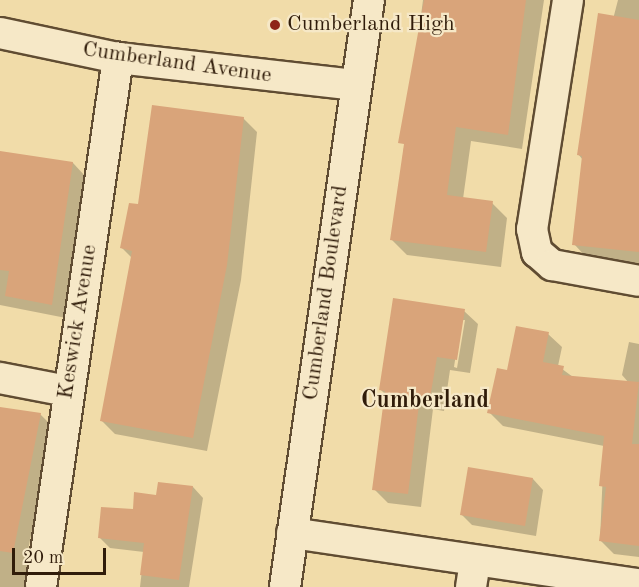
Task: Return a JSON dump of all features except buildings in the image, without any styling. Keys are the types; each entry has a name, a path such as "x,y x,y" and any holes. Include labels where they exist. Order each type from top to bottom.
{"street":[{"name":"Cumberland Boulevard","path":"285,587 369,0"},
{"path":"568,0 532,229 537,252 552,265 639,281"},
{"name":"Cumberland Avenue","path":"0,33 118,58 356,85"},
{"name":"Keswick Avenue","path":"41,587 67,391 118,58"},
{"path":"0,378 67,391"},
{"path":"292,533 473,575 639,585"}],"place":[{"name":"Cumberland High","path":"275,25"}],"district":[{"name":"Cumberland","path":"425,402"}]}
